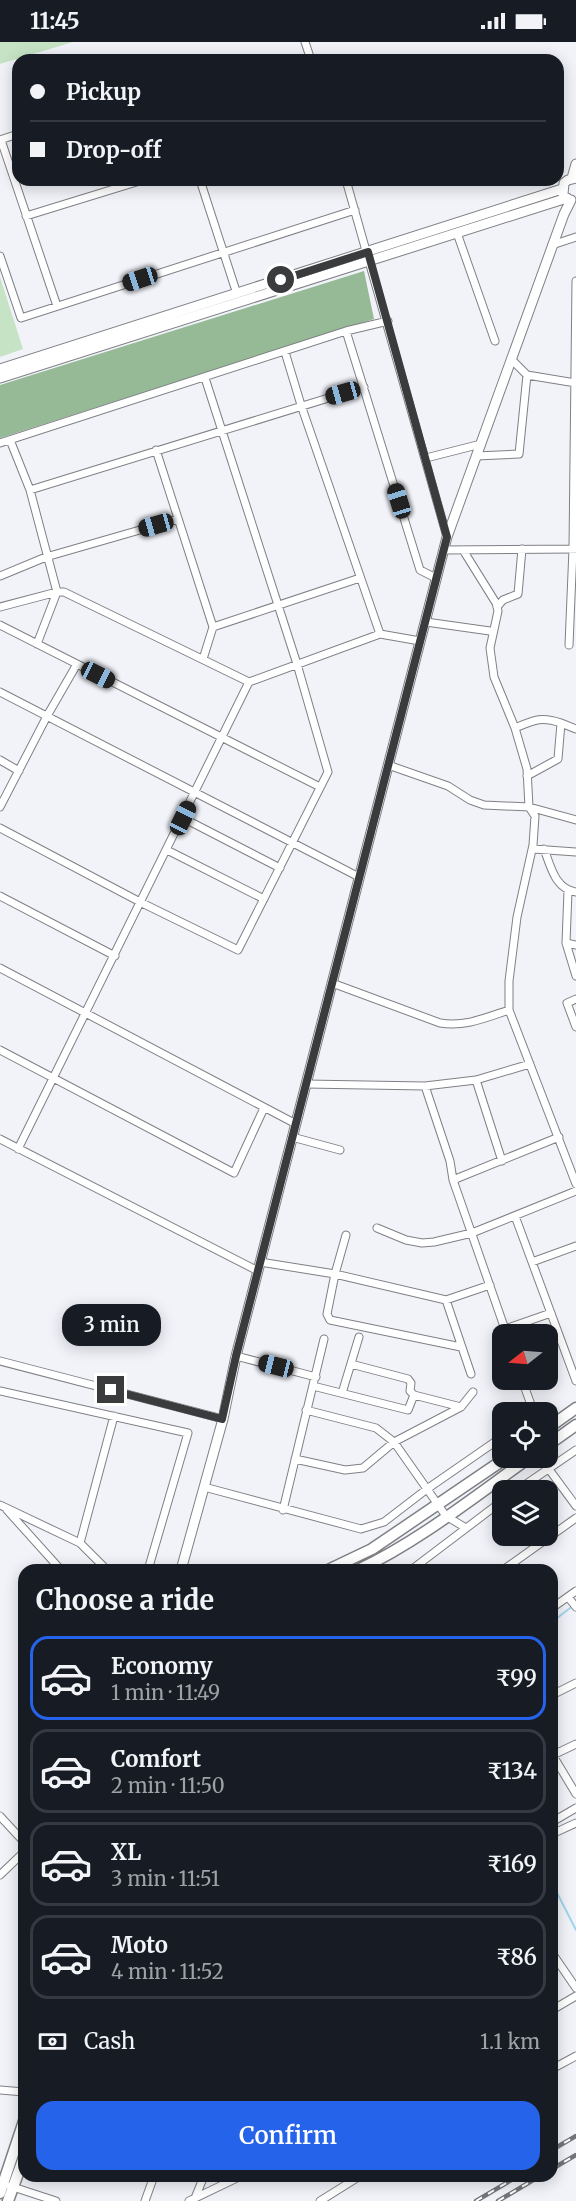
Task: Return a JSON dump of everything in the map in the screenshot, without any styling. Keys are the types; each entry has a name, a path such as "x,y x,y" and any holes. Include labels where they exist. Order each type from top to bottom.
{"main road":[{"path":"558,1421 576,1408"},
{"path":"558,1438 576,1425"},
{"path":"341,1564 372,1549 492,1468"},
{"path":"370,1564 446,1516 515,1468"},
{"path":"8,2201 6,2188 18,2143"},
{"path":"6,2188 18,2167"}],"street":[{"path":"1,140 12,167"},
{"path":"183,1564 222,1419 236,1356 447,537 569,197 564,183 574,178 576,164"},
{"path":"18,186 26,216 57,306"},
{"path":"26,216 124,186"},
{"path":"202,186 237,294"},
{"path":"348,186 388,321 447,537"},
{"path":"0,378 369,256 457,233 569,197"},
{"path":"0,369 237,294 569,197"},
{"path":"0,256 21,318 355,210"},
{"path":"457,233 495,341"},
{"path":"552,245 576,237"},
{"path":"569,645 575,549 576,281"},
{"path":"0,443 346,331 388,321"},
{"path":"346,331 420,570 436,578"},
{"path":"285,352 380,634"},
{"path":"511,359 527,375 575,383"},
{"path":"476,456 519,454 527,375"},
{"path":"0,828 142,903 238,950 328,772 297,664 205,378"},
{"path":"30,490 364,387"},
{"path":"9,440 30,490 57,592 37,644"},
{"path":"426,458 481,444"},
{"path":"156,450 213,627 203,659"},
{"path":"0,576 46,557 178,519"},
{"path":"497,607 503,600 518,594 522,549"},
{"path":"444,550 575,549"},
{"path":"463,550 497,607 490,648 494,677 515,728 527,776 529,807 535,816 532,849 517,917 509,981 509,1010 576,1184"},
{"path":"213,627 360,578"},
{"path":"0,607 64,592 249,682"},
{"path":"426,622 493,633"},
{"path":"0,625 320,788"},
{"path":"18,1149 55,1079 249,682 380,634 420,641"},
{"path":"0,807 77,664"},
{"path":"0,692 359,877"},
{"path":"515,728 536,719 548,718 576,729"},
{"path":"527,776 558,759 561,723"},
{"path":"0,760 19,771"},
{"path":"388,765 448,786 470,800 484,805 529,807 576,820"},
{"path":"183,818 280,867"},
{"path":"532,849 576,852"},
{"path":"544,849 556,880 568,891 576,892"},
{"path":"167,850 264,899"},
{"path":"568,891 566,943 576,976"},
{"path":"0,896 115,956"},
{"path":"566,943 576,945"},
{"path":"0,968 296,1124"},
{"path":"332,983 440,1023 456,1025 471,1023 509,1010"},
{"path":"576,999 567,1003 576,1027"},
{"path":"0,1050 234,1173 264,1107"},
{"path":"306,1084 425,1086 476,1080 530,1064"},
{"path":"476,1080 502,1161"},
{"path":"425,1086 450,1161 453,1180 503,1324"},
{"path":"292,1137 339,1150"},
{"path":"453,1180 559,1137"},
{"path":"0,1139 259,1266 335,1274 446,1300 490,1285"},
{"path":"377,1228 406,1240 422,1243 472,1233 576,1191"},
{"path":"515,1215 576,1381"},
{"path":"346,1235 327,1314 330,1320 461,1347"},
{"path":"532,1262 576,1245"},
{"path":"446,1300 471,1374"},
{"path":"525,1324 551,1313"},
{"path":"342,1393 359,1337"},
{"path":"283,1510 324,1339"},
{"path":"236,1356 316,1377"},
{"path":"0,1361 222,1419"},
{"path":"351,1364 408,1379 411,1383 410,1391 414,1395 461,1407"},
{"path":"314,1386 408,1410 414,1395"},
{"path":"0,1391 188,1433 150,1564"},
{"path":"295,1459 345,1470 363,1468 394,1442 461,1407 473,1392"},
{"path":"306,1410 376,1428 394,1442 446,1516 466,1528"},
{"path":"80,1543 114,1416"},
{"path":"204,1487 283,1510 361,1529 384,1522 426,1489 492,1444"},
{"path":"558,1461 576,1449"},
{"path":"531,1480 548,1468 576,1506"},
{"path":"2,1506 80,1543 101,1564"},
{"path":"2,1506 55,1564"},
{"path":"419,1564 492,1508"},
{"path":"511,1564 576,1518"},
{"path":"558,1604 576,1591"},
{"path":"568,1597 576,1607"},
{"path":"558,1692 576,1683"},
{"path":"558,1752 576,1744"},
{"path":"558,1765 576,1794"},
{"path":"558,1818 576,1808"},
{"path":"0,1816 18,1836"},
{"path":"558,1831 576,1823"},
{"path":"0,1875 18,1858"},
{"path":"558,1962 576,1988"},
{"path":"558,2006 576,1996"},
{"path":"558,2066 576,2056"},
{"path":"0,2090 18,2092"},
{"path":"144,2201 152,2182"},
{"path":"192,2200 201,2182"},
{"path":"192,2200 229,2182"},
{"path":"320,2201 350,2182"},
{"path":"6,2188 56,2201"}],"green space":[{"path":"0,42 73,42 33,54 12,54 12,60 0,64"},
{"path":"364,271 374,319 0,438 0,385"},
{"path":"0,277 23,349 0,357"}],"waterway":[{"path":"558,1617 574,1605"},
{"path":"558,1895 576,1930"}],"railway":[{"path":"558,2146 576,2136"},
{"path":"558,2166 576,2155"},
{"path":"476,2201 508,2182"},
{"path":"498,2201 530,2182"}],"route":[{"path":"111,1390 222,1419 236,1356 447,537 368,252 281,280"}]}
